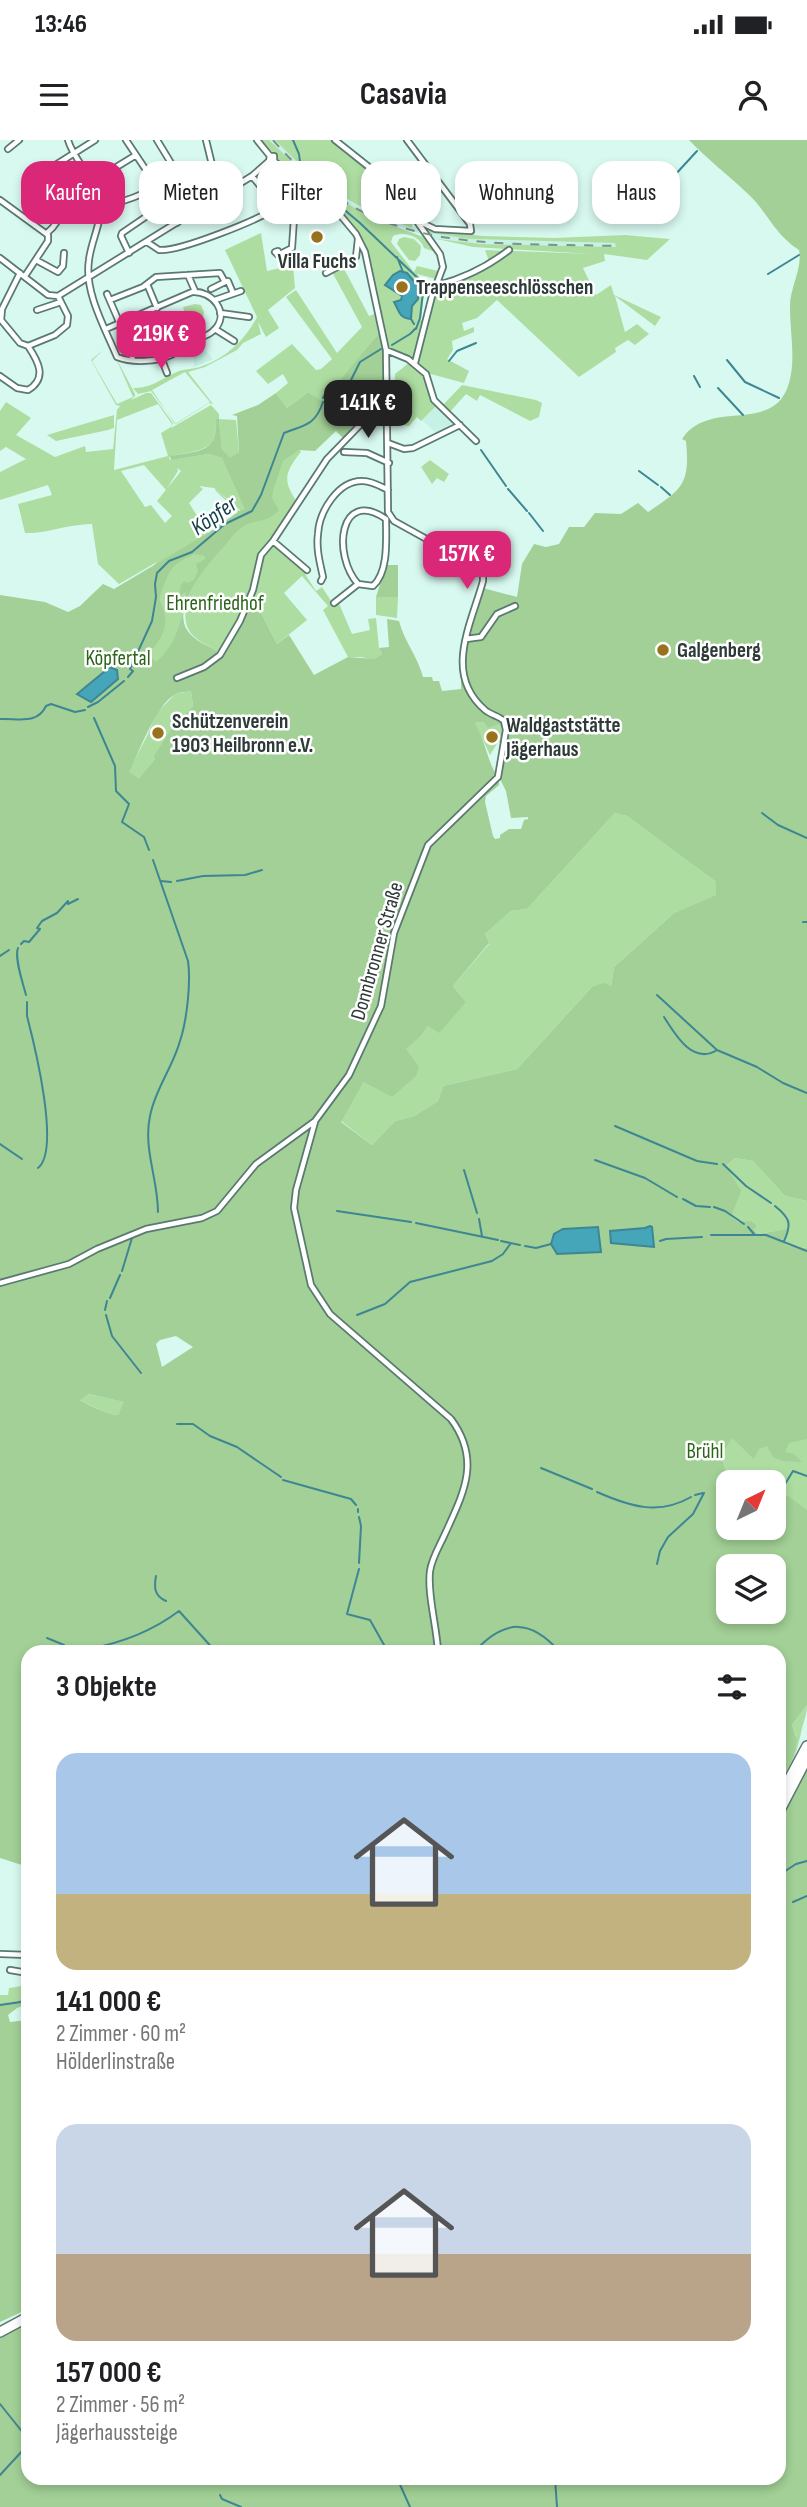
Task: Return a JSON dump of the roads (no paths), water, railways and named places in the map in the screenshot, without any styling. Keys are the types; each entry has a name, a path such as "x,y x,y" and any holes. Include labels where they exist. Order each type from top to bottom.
{"highway":[{"path":"786,1784 803,1749"},
{"path":"786,1798 807,1758"},
{"path":"0,2325 21,2314"},
{"path":"0,2332 21,2321"}],"street":[{"path":"8,149 19,140"},
{"path":"68,140 79,161"},
{"path":"47,233 59,221 61,214 45,173 95,140"},
{"path":"126,140 140,161"},
{"path":"157,140 169,161"},
{"path":"206,140 211,161"},
{"path":"257,140 271,159 341,216 358,238 370,270 386,350 386,550 379,579 373,586 358,584 334,603"},
{"path":"335,140 361,161"},
{"path":"407,140 423,161"},
{"path":"125,162 136,155"},
{"path":"243,182 271,159"},
{"path":"252,177 257,183"},
{"path":"424,224 435,229 471,231 470,224 441,185"},
{"path":"0,200 47,233"},
{"path":"147,242 163,251 196,243 257,216"},
{"path":"129,253 121,236 139,221"},
{"path":"97,224 89,256 89,279 96,305 106,330 117,357 133,360 171,355 215,329 220,313 215,300 204,292 195,291 106,330"},
{"path":"37,310 60,299 175,224"},
{"path":"279,254 287,253 292,248 294,224"},
{"path":"415,363 431,299 443,270 442,257 419,224"},
{"path":"0,258 22,275 48,295 60,299 68,316 65,328 42,342 23,345 2,323 1,318 7,297 22,275 36,260 48,241 47,233"},
{"path":"326,272 356,257 358,238"},
{"path":"437,285 470,275 509,250"},
{"path":"36,260 58,272 62,268 64,253"},
{"path":"110,300 156,277 220,273 225,282 228,281 233,293"},
{"path":"188,275 195,291"},
{"path":"211,289 225,282"},
{"path":"146,284 158,308"},
{"path":"215,300 241,291"},
{"path":"107,294 120,324"},
{"path":"220,313 249,317"},
{"path":"172,318 183,346"},
{"path":"150,328 167,373"},
{"path":"215,329 234,341"},
{"path":"126,339 133,360"},
{"path":"0,376 23,390 34,386 39,379 40,369 28,346"},
{"path":"386,350 405,357 426,374 434,400 476,442"},
{"path":"177,678 204,667 220,654 240,621 253,590 261,555 274,541 331,454 378,408 387,403"},
{"path":"388,443 404,449 413,448 460,425"},
{"path":"344,452 361,451 388,463"},
{"path":"321,581 323,577 318,530 321,519 338,491 346,485 362,481 388,490"},
{"path":"358,584 344,562 341,545 344,530 354,514 368,509 388,517 477,566 482,573 482,581 466,639 479,639 497,614 515,606"},
{"path":"274,541 307,570"},
{"name":"Donnbronner Straße","path":"0,1283 69,1264 146,1229 202,1218 217,1211 253,1167 315,1121 349,1075 378,1014 396,929 428,845 498,777 506,726 502,718 485,710 466,685 461,665 466,639"},
{"path":"315,1121 296,1190 294,1208 311,1285 330,1314 451,1419 459,1432 469,1462 465,1487 430,1570 437,1645"},
{"path":"301,1132 312,1138"},
{"path":"0,1953 21,1954"},
{"path":"10,1970 21,1972"}],"water":[{"path":"400,271 407,273 419,287 418,299 412,306 411,319 401,315 394,302 401,300 402,296 385,285"},
{"path":"110,667 117,670 118,679 91,702 77,694"},
{"path":"650,1226 654,1247 611,1243 610,1231"},
{"path":"598,1227 601,1252 557,1254 551,1244 554,1234 563,1229"}],"waterway":[{"path":"293,140 300,161"},
{"path":"680,169 697,151"},
{"path":"347,212 424,284 416,329"},
{"path":"768,274 799,255"},
{"path":"397,257 403,272"},
{"name":"Köpfer","path":"411,319 414,324"},
{"name":"Köpfer","path":"392,345 416,328"},
{"path":"449,361 457,351 476,343"},
{"name":"Köpfer","path":"323,398 325,394 350,382 360,362 381,349"},
{"path":"727,360 745,382 779,398"},
{"path":"694,376 700,387"},
{"path":"718,388 743,415"},
{"name":"Köpfer","path":"128,677 133,671 130,669 152,621 157,573 169,561 192,552 225,524 252,511 261,495 284,433 312,420 323,402"},
{"path":"481,450 506,486"},
{"path":"639,471 658,485"},
{"path":"661,487 670,495"},
{"path":"508,489 527,511"},
{"path":"529,513 543,531"},
{"name":"Köpfer","path":"88,707 124,681"},
{"path":"0,719 32,718 51,704 75,712 85,710"},
{"path":"94,718 115,766 116,791 129,804 122,822 144,837 149,850"},
{"path":"762,813 778,825 807,838"},
{"path":"153,860 188,961 189,979 186,1012 177,1051 156,1097 148,1128 158,1212"},
{"path":"177,881 203,876 245,875 262,870"},
{"path":"161,881 171,882"},
{"path":"21,944 24,941 29,942 40,929 37,928 42,921 57,913 68,901 68,904 78,899"},
{"path":"18,948 18,964 26,995"},
{"path":"0,956 9,950"},
{"path":"657,995 717,1050 807,1093"},
{"path":"27,1002 27,1016 40,1071 46,1119 47,1140 44,1157 38,1168"},
{"path":"664,1017 680,1040 693,1051 708,1054 717,1050"},
{"path":"615,1126 697,1161 717,1164"},
{"path":"0,1144 22,1159"},
{"path":"595,1160 645,1178 677,1197"},
{"path":"723,1164 746,1186 771,1203"},
{"path":"464,1170 477,1213"},
{"path":"683,1199 696,1206 710,1207"},
{"path":"775,1206 788,1222 784,1241"},
{"path":"714,1207 744,1224"},
{"path":"337,1211 411,1222"},
{"path":"479,1219 482,1236"},
{"path":"416,1223 498,1240"},
{"path":"748,1227 754,1234"},
{"path":"711,1235 766,1235 807,1251"},
{"path":"660,1241 702,1237"},
{"path":"122,1271 132,1238"},
{"path":"501,1241 520,1245"},
{"path":"357,1315 385,1304 410,1282 492,1261 503,1254 511,1243"},
{"path":"525,1246 536,1248 551,1244"},
{"path":"110,1298 120,1275"},
{"path":"105,1310 107,1301"},
{"path":"106,1315 112,1336 141,1373"},
{"path":"177,1424 193,1424 210,1436 237,1447 281,1477"},
{"path":"541,1468 592,1489"},
{"path":"786,1482 793,1471 807,1476"},
{"path":"283,1480 351,1499 356,1505"},
{"path":"597,1492 644,1507 667,1506 691,1497"},
{"path":"695,1495 703,1493"},
{"path":"657,1564 660,1551 668,1537 693,1514 704,1493"},
{"path":"359,1517 359,1563"},
{"path":"359,1569 347,1614 370,1620 384,1645"},
{"path":"156,1576 156,1591 159,1597 166,1601"},
{"path":"105,1645 136,1636 179,1611 210,1645"},
{"path":"481,1645 496,1633 518,1627 539,1633 553,1645"},
{"path":"47,1638 64,1645"},
{"path":"786,1870 807,1861"},
{"path":"793,1902 807,1896"},
{"path":"0,2005 21,2002"},
{"path":"0,2404 21,2430"},
{"path":"0,2475 21,2452"},
{"path":"400,2485 410,2507"},
{"path":"555,2485 557,2507"},
{"path":"220,2495 222,2499 241,2507"}],"railway":[{"path":"273,140 311,177 349,205 389,223 430,235 473,241 616,246"}],"place":[{"name":"Villa Fuchs","path":"317,237"},
{"name":"Trappenseeschlösschen","path":"402,287"},
{"name":"Galgenberg","path":"663,650"},
{"name":"Schützenverein 1903 Heilbronn e.V.","path":"158,733"},
{"name":"Waldgaststätte Jägerhaus","path":"492,737"}],"park label":[{"name":"Ehrenfriedhof","path":"215,603"},
{"name":"Köpfertal","path":"118,658"},
{"name":"Brühl","path":"705,1451"}]}
